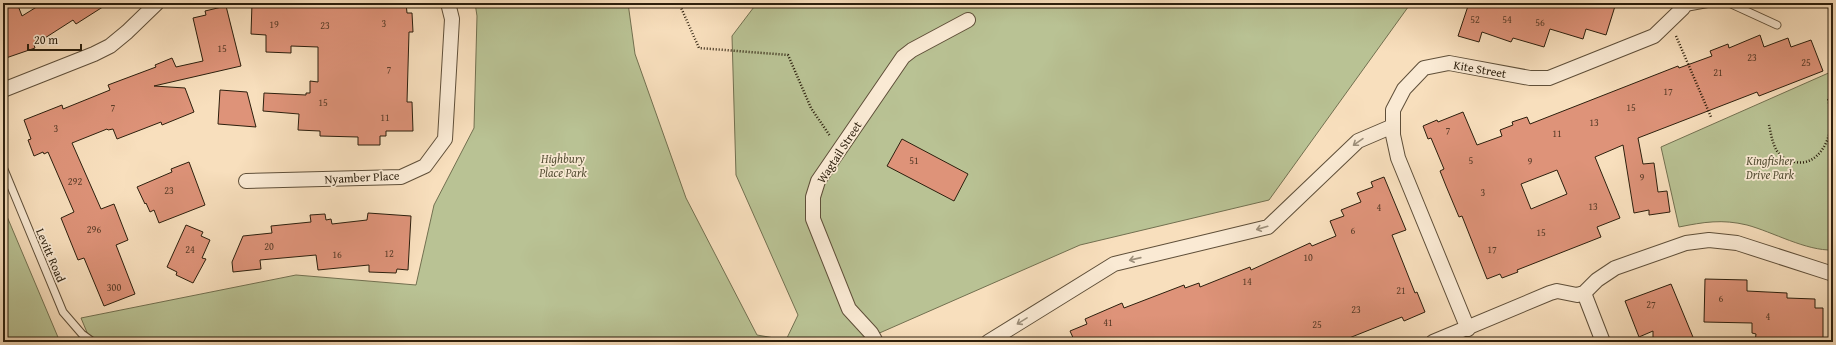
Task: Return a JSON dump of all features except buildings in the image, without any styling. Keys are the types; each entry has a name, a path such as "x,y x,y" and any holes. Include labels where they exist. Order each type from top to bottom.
{"street":[{"path":"3,90 94,54 110,46 157,3"},
{"name":"Nyamber Place","path":"246,181 401,177 425,166 445,139 452,19 448,3"},
{"name":"Kite Street","path":"1468,329 1398,158 1393,135 1393,110 1404,89 1424,68 1449,63 1530,78 1549,78 1654,36 1683,8"},
{"name":"Wagtail Street","path":"876,342 871,333 849,309 813,218 813,197 818,181 903,58 912,50 968,20"},
{"path":"988,342 1114,264 1268,227 1358,141 1393,126"},
{"path":"1433,342 1468,329 1550,293 1557,292 1577,295 1584,293 1597,280 1615,268 1686,243 1709,240 1737,243 1833,274"},
{"path":"1584,293 1604,342"}],"lane":[{"path":"1683,8 1710,3"},
{"path":"1729,3 1777,25"},
{"name":"Levitt Road","path":"3,167 63,312 82,334 93,342"}],"path":[{"path":"679,3 699,48 788,55 811,108 839,150"},
{"path":"1669,21 1711,117"},
{"path":"1769,125 1778,152 1789,161 1802,164 1814,159 1825,146 1829,133 1831,117 1828,98 1833,108"}],"green space":[{"name":"Highbury Place Park","path":"475,3 628,3 635,54 686,198 757,335 786,340 798,315 736,175 732,36 757,3 1411,3 1269,200 1080,245 859,342 91,342 81,318 296,275 416,285 434,205 474,128 477,16"},
{"name":"Kingfisher Drive Park","path":"1833,71 1833,250 1812,248 1757,228 1738,223 1713,222 1679,227 1661,147"},
{"path":"3,207 60,342 3,342"}]}
